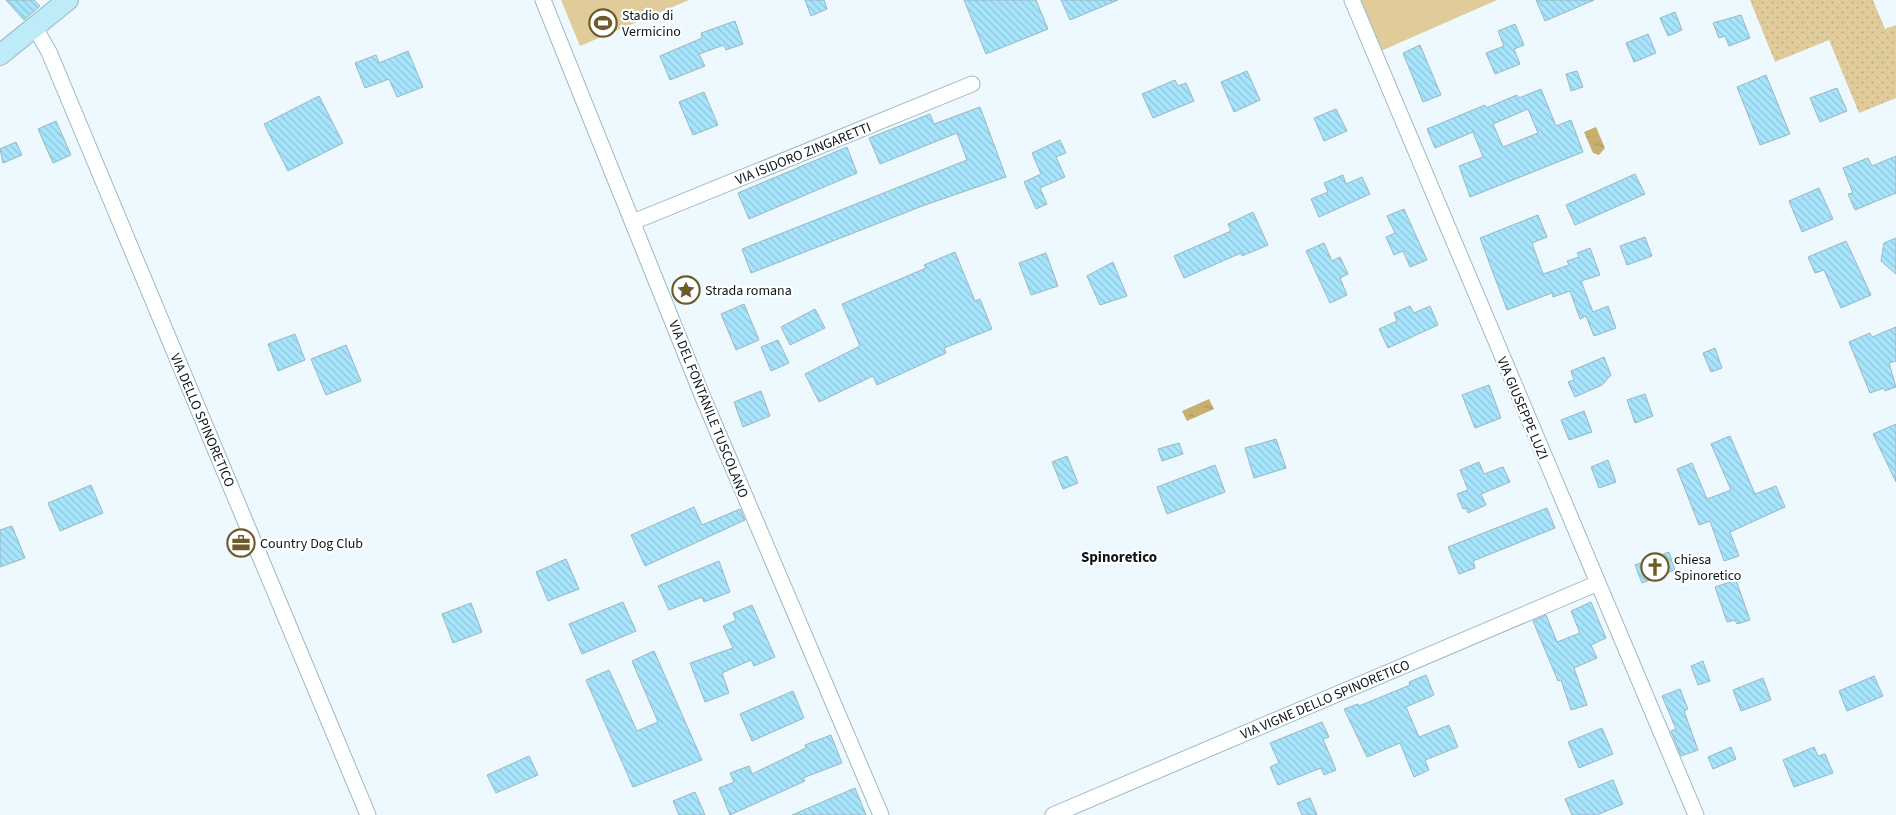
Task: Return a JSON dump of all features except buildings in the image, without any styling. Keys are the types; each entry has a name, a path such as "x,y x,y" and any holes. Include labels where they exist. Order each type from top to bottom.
{"main road":[{"path":"0,55 68,0"}],"street":[{"name":"VIA DEL FONTANILE TUSCOLANO","path":"543,0 704,400 881,815"},
{"name":"VIA GIUSEPPE LUZI","path":"1352,0 1696,815"},
{"name":"VIA DELLO SPINORETICO","path":"34,26 50,52 368,815"},
{"name":"VIA ISIDORO ZINGARETTI","path":"633,222 972,84"},
{"name":"VIA VIGNE DELLO SPINORETICO","path":"1053,815 1598,582"}],"shaded area":[{"name":"Stadio di Vermicino","path":"561,0 689,0 580,46"},
{"path":"1352,0 1497,0 1374,54"},
{"path":"1750,0 1873,0 1885,29 1896,25 1896,98 1859,113 1829,40 1775,62"}],"water":[{"path":"1596,127 1605,148 1599,155 1593,153 1584,132"},
{"path":"1209,399 1214,409 1187,421 1182,411"}],"place":[{"name":"Stadio di Vermicino","path":"603,23"},
{"name":"Strada romana","path":"686,290"},
{"name":"Country Dog Club","path":"241,543"},
{"name":"chiesa Spinoretico","path":"1655,567"}],"district":[{"name":"Spinoretico","path":"1119,557"}]}
